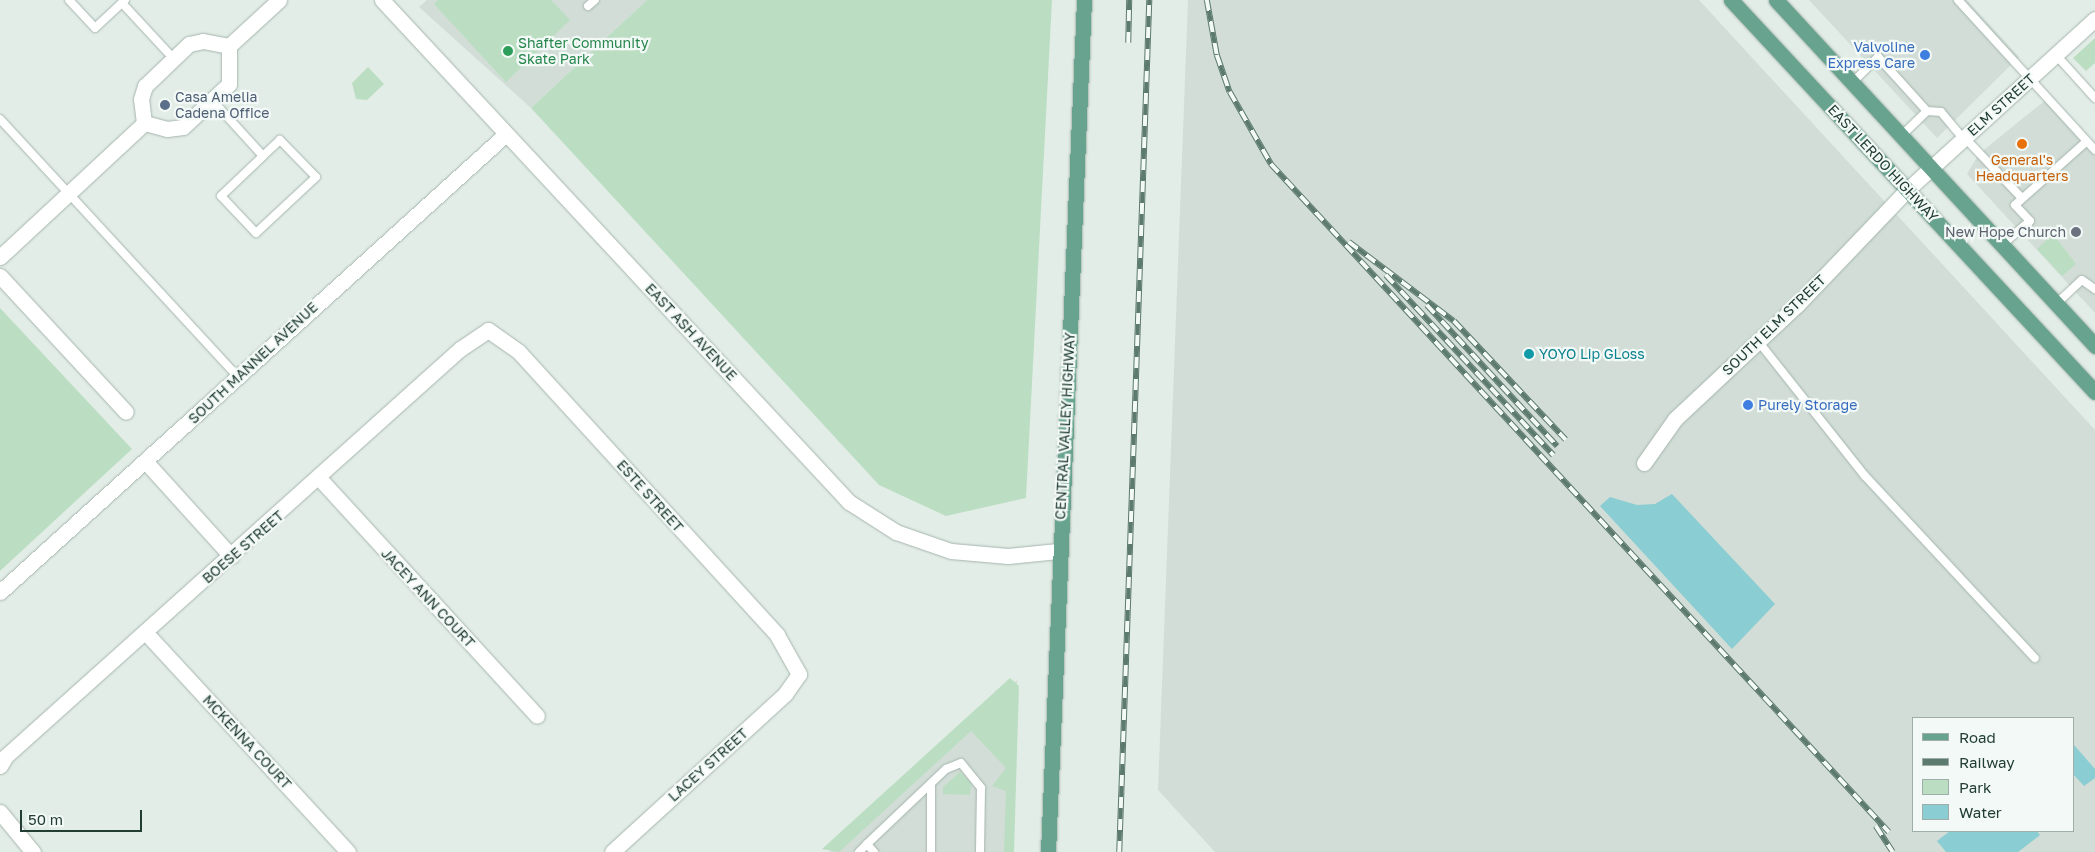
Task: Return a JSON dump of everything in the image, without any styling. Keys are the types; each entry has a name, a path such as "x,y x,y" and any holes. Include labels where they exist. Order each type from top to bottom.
{"main road":[{"name":"CENTRAL VALLEY HIGHWAY","path":"1048,852 1058,551 1084,0"},
{"name":"EAST LERDO HIGHWAY","path":"1731,0 2095,392"},
{"path":"1776,0 2095,346"}],"street":[{"path":"144,123 167,129 183,127 213,101 229,84 229,46 279,0"},
{"name":"EAST ASH AVENUE","path":"382,0 848,502 896,532 951,551 1008,556 1058,551"},
{"name":"ELM STREET","path":"1907,190 2095,20"},
{"path":"144,123 141,99 146,86 173,58 189,44 203,41 229,46"},
{"path":"0,256 144,123"},
{"name":"SOUTH MANNEL AVENUE","path":"0,592 146,462 237,376 506,134"},
{"name":"SOUTH ELM STREET","path":"1644,463 1675,419 1758,341 1907,190"},
{"path":"0,276 126,412"},
{"name":"BOESE STREET","path":"0,766 6,756 231,556 320,480 460,349 488,330"},
{"name":"ESTE STREET","path":"488,330 519,352 777,635 799,674"},
{"path":"146,462 231,556"},
{"name":"JACEY ANN COURT","path":"320,480 537,716"},
{"name":"MCKENNA COURT","path":"146,633 348,852"},
{"name":"LACEY STREET","path":"612,852 785,694 799,674"},
{"path":"0,812 33,852"}],"lane":[{"path":"69,0 95,28 123,1 173,58"},
{"path":"1958,0 2095,150"},
{"path":"2056,55 2095,98"},
{"path":"1852,83 1878,57 1927,111 1941,112 2022,198"},
{"path":"213,101 263,156"},
{"path":"1901,136 1927,111"},
{"path":"0,119 237,376"},
{"path":"280,140 316,177 256,233 221,196 263,156 280,140"},
{"path":"2002,245 2030,222 2015,205 2087,141"},
{"path":"2056,304 2082,280 2095,289"},
{"path":"1758,341 1865,476 2035,658"},
{"path":"859,852 954,763 965,764 979,781 980,852"},
{"path":"931,784 932,852"},
{"path":"867,844 874,852"}],"shaded area":[{"path":"427,0 647,0 531,108 419,7"},
{"path":"1188,0 1699,0 2095,430 2095,852 1215,852 1158,790"},
{"path":"1809,0 1967,0 2019,57 1937,138"},
{"path":"2048,98 2095,149 2095,313 1967,174 1979,154"},
{"path":"1017,680 1009,852 829,852"}],"green space":[{"name":"Shafter Community Skate Park","path":"438,0 551,0 570,20 506,82 434,4"},
{"path":"647,0 1052,0 1026,498 946,516 879,485 531,108"},
{"path":"2095,38 2095,63 2086,71 2073,58"},
{"path":"368,67 384,84 367,100 356,99 352,83"},
{"path":"2053,234 2076,264 2062,276 2037,249"},
{"path":"0,308 132,449 0,571"},
{"path":"1010,678 1019,686 1014,852 1004,852 1006,791 992,786 1006,768 971,731 839,852 822,849"},
{"path":"960,772 971,783 970,795 943,794 943,787"}],"water":[{"path":"1672,494 1775,604 1732,649 1600,506 1610,497 1637,505 1655,504"},
{"path":"2075,746 2095,769 2095,778 2084,786 2075,776"},
{"path":"1949,832 2038,832 2040,835 2018,852 1946,852 1937,841"}],"railway":[{"path":"1128,43 1129,0"},
{"path":"1119,852 1149,0"},
{"path":"1207,0 1217,55 1230,92 1271,164 1889,832"},
{"path":"1349,242 1454,321 1566,440"},
{"path":"1386,275 1553,455"},
{"path":"1427,305 1557,446"},
{"path":"1876,826 1893,852"}],"place":[{"name":"Shafter Community Skate Park","path":"508,51"},
{"name":"Valvoline Express Care","path":"1925,55"},
{"name":"Casa Amelia Cadena Office","path":"165,105"},
{"name":"General's Headquarters","path":"2022,144"},
{"name":"New Hope Church","path":"2076,232"},
{"name":"YOYO Lip GLoss","path":"1529,354"},
{"name":"Purely Storage","path":"1748,405"}]}
